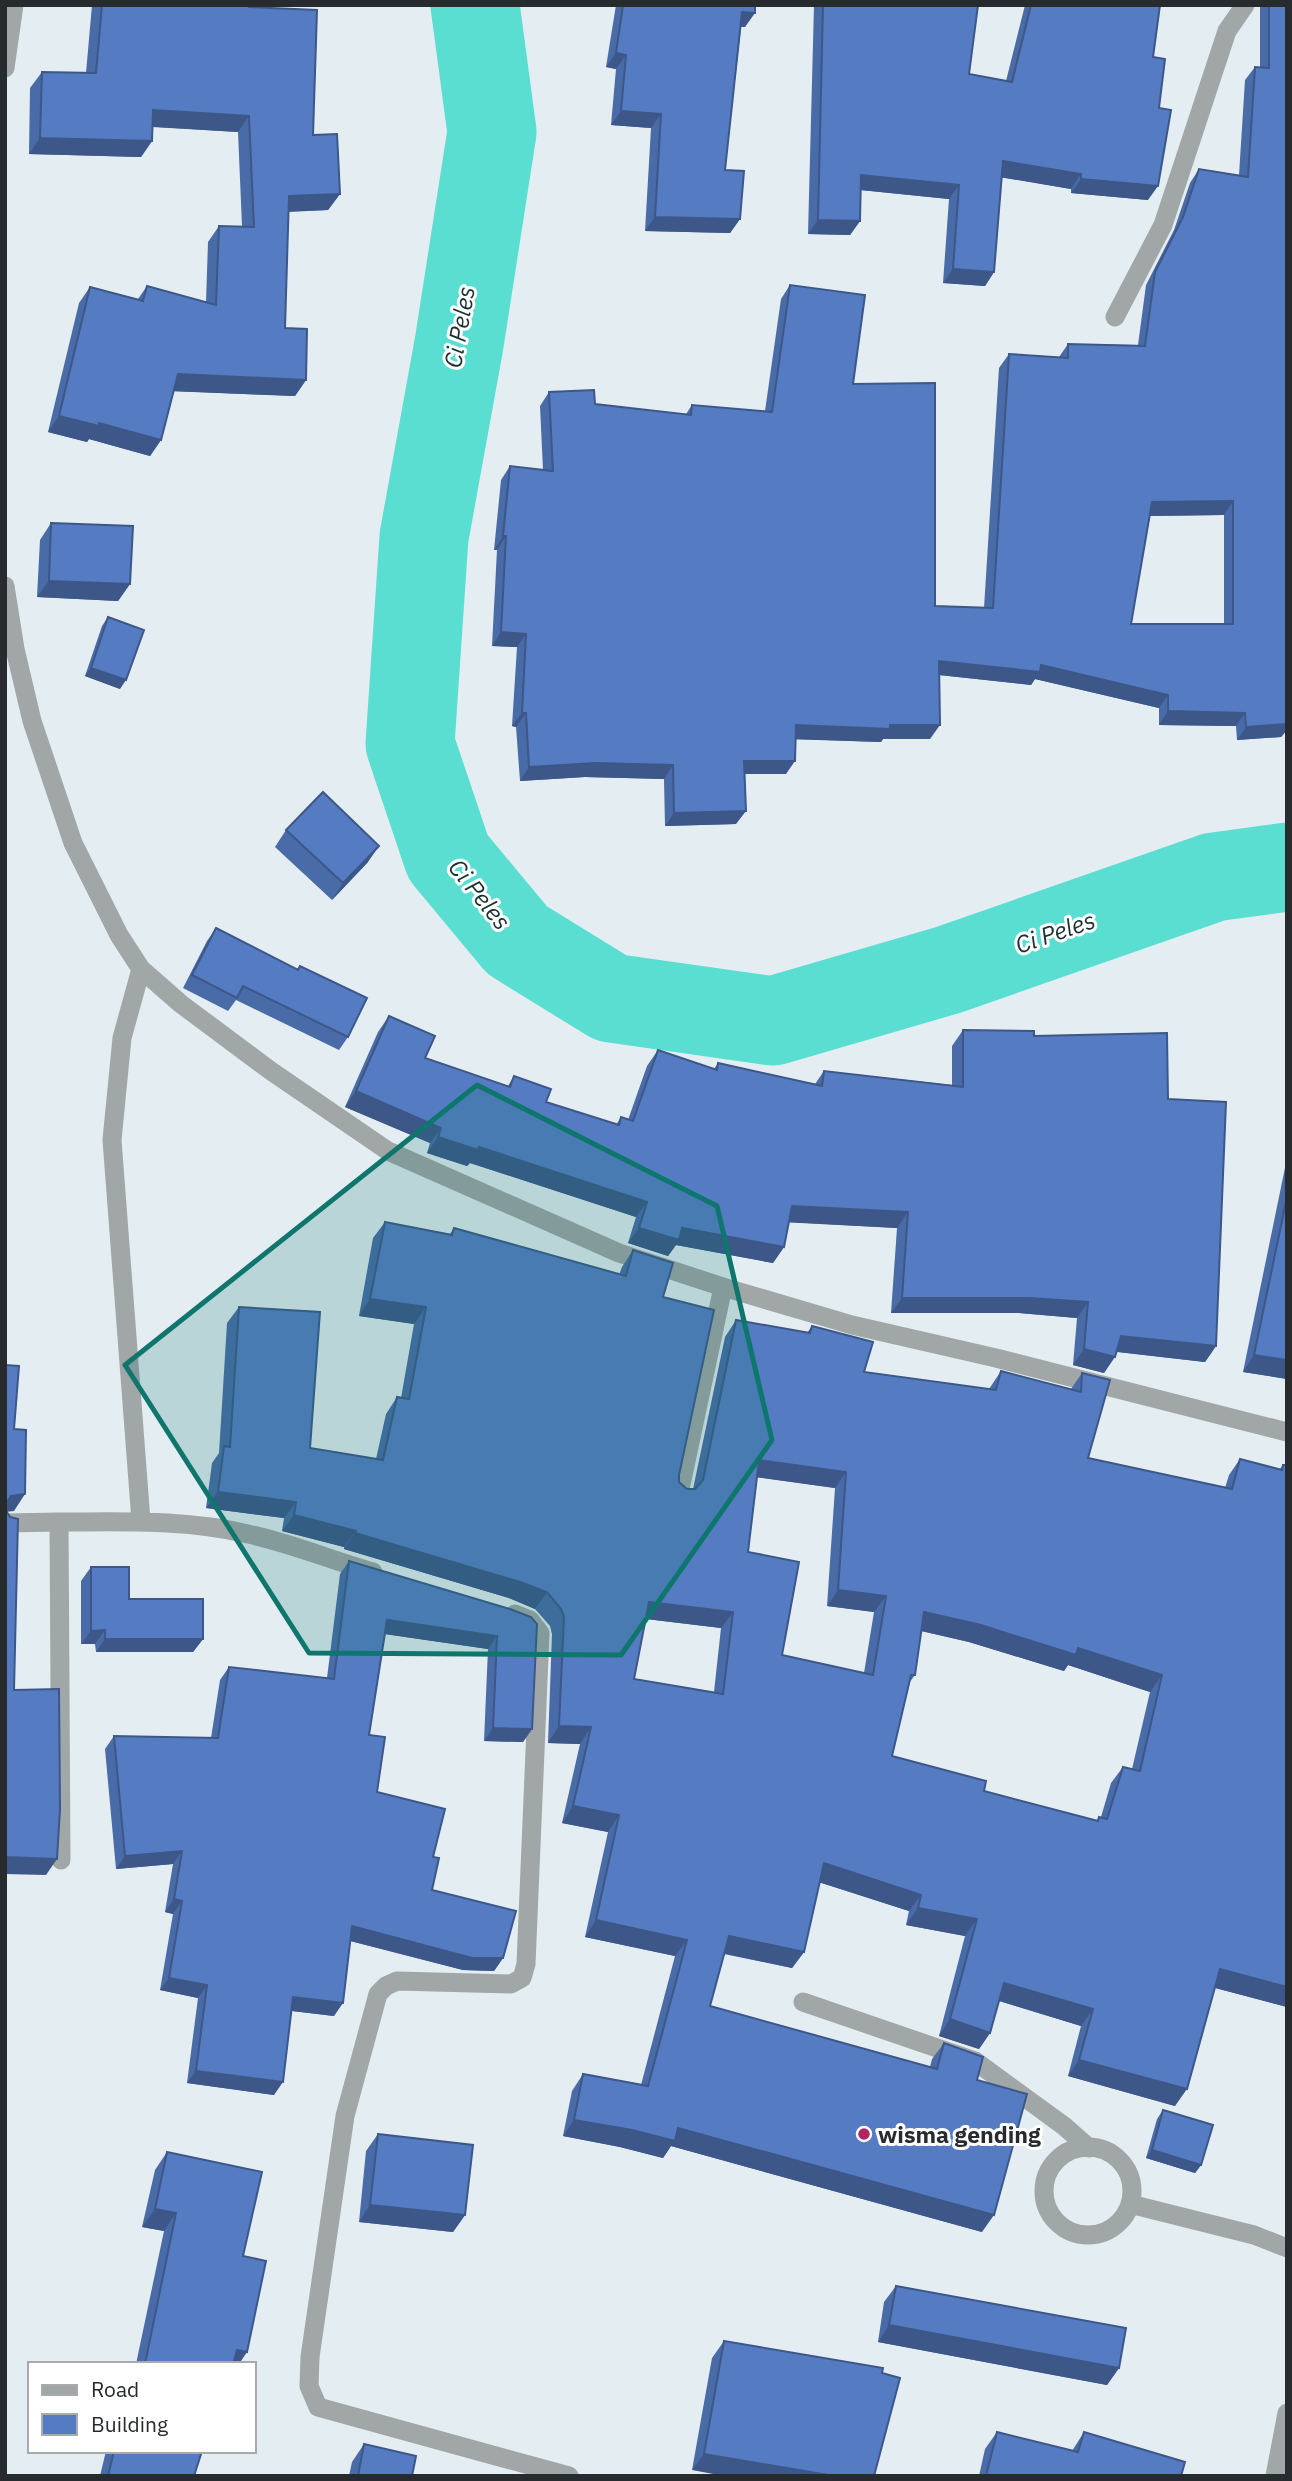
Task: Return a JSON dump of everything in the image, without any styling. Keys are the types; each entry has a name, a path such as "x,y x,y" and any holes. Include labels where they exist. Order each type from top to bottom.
{"street":[{"path":"5,68 14,5"},
{"path":"1115,317 1163,225 1227,31 1245,5"},
{"path":"5,586 15,649 32,721 73,842 119,936 141,969 181,1004 271,1071 388,1151 619,1253 723,1287 852,1325 996,1358 1287,1432"},
{"path":"141,969 122,1038 112,1140 141,1521"},
{"path":"679,1494 723,1287"},
{"path":"5,1523 141,1521 192,1524 249,1534 393,1578"},
{"path":"59,1522 61,1860"},
{"path":"493,1607 530,1620 540,1633 526,1964 522,1978 511,1984 397,1981 378,1994 345,2116 310,2357 309,2386 318,2407 569,2476"},
{"path":"803,2002 975,2061 1064,2126 1089,2148"},
{"path":"1089,2148 1105,2151 1119,2159 1128,2172 1133,2188 1130,2204 1123,2218 1110,2229 1096,2235 1079,2234 1063,2228 1052,2217 1045,2202 1044,2186 1049,2171 1059,2158 1073,2150 1089,2148"},
{"path":"1130,2204 1254,2235 1287,2248"},
{"path":"1275,2476 1287,2413"}],"highlighted area":[{"path":"477,1085 717,1206 772,1440 621,1655 309,1653 125,1365"}],"building":[{"path":"102,5 249,5 317,10 313,135 337,134 340,194 289,196 285,328 307,329 306,380 178,374 161,440 99,423 99,426 59,416 90,287 143,301 147,286 216,305 219,226 254,227 249,116 153,110 152,141 40,138 42,72 96,73"},
{"path":"623,5 755,5 755,13 742,12 725,170 744,171 740,219 655,217 661,114 621,111 626,55 616,53"},
{"path":"823,5 978,5 969,74 1012,82 1031,5 1160,5 1153,57 1165,59 1159,108 1171,110 1158,186 1081,179 1081,174 1003,161 994,272 953,269 959,185 861,175 860,221 818,220"},
{"path":"1269,5 1287,5 1287,724 1246,727 1245,713 1168,711 1168,695 1041,665 1040,672 939,661 940,725 890,725 890,729 796,725 795,761 744,761 746,811 674,813 673,765 595,763 529,767 526,713 522,713 526,634 501,632 506,536 503,536 510,466 553,471 549,392 594,390 595,404 691,415 692,405 772,412 790,285 865,295 853,384 935,383 935,606 993,608 1009,354 1068,358 1068,344 1145,346 1155,272 1183,217 1199,169 1248,177 1255,67 1269,68","holes":["1233,501 1233,624 1131,624 1152,502"]},
{"path":"51,523 133,526 130,584 49,581"},
{"path":"108,617 144,630 126,680 91,668"},
{"path":"323,792 379,846 343,883 286,830"},
{"path":"216,928 298,970 300,966 367,998 348,1037 243,986 237,998 192,975"},
{"path":"389,1016 435,1036 425,1058 510,1087 514,1076 551,1089 546,1102 619,1125 621,1117 633,1121 658,1050 717,1070 718,1063 822,1086 824,1071 963,1087 963,1030 1034,1031 1034,1036 1167,1033 1168,1099 1226,1102 1216,1346 1121,1336 1115,1357 1084,1349 1088,1302 1030,1298 902,1298 908,1212 792,1206 784,1247 682,1228 679,1240 639,1228 647,1202 479,1147 478,1150 438,1137 441,1128 356,1091"},
{"path":"1287,1197 1287,1360 1254,1355"},
{"path":"385,1222 452,1235 454,1228 626,1276 633,1250 673,1263 663,1297 714,1310 679,1475 679,1482 687,1489 695,1489 703,1480 736,1320 810,1333 812,1326 873,1342 864,1372 996,1390 1001,1371 1081,1392 1082,1373 1110,1380 1088,1458 1232,1489 1240,1459 1282,1470 1283,1465 1287,1465 1287,1987 1220,1969 1187,2089 1079,2060 1093,2009 1004,1983 990,2033 950,2019 977,1919 918,1908 921,1895 824,1863 804,1952 729,1936 710,2006 937,2069 944,2043 983,2057 977,2080 1027,2094 994,2215 678,2128 675,2141 574,2120 583,2074 648,2086 687,1940 596,1920 619,1815 573,1806 591,1727 559,1726 564,1617 561,1609 547,1592 520,1582 355,1533 356,1531 294,1515 296,1502 218,1492 224,1446 230,1447 239,1307 320,1312 310,1448 383,1460 397,1397 409,1399 426,1307 370,1299","holes":["759,1460 846,1472 838,1590 886,1596 873,1675 782,1655 799,1562 748,1552","649,1602 733,1612 723,1694 634,1679","924,1612 981,1625 1076,1655 1078,1648 1162,1675 1140,1771 1123,1767 1107,1819 1099,1817 1098,1821 984,1791 986,1781 892,1756 911,1675 915,1675"]},
{"path":"5,1365 19,1366 14,1429 26,1430 25,1494 11,1496 5,1505"},
{"path":"5,1509 10,1517 18,1519 14,1690 59,1689 60,1809 57,1859 5,1857"},
{"path":"349,1561 510,1609 531,1617 537,1624 532,1729 493,1728 497,1636 387,1620 369,1735 385,1737 377,1792 445,1809 433,1857 439,1858 432,1890 516,1911 503,1958 472,1958 352,1926 343,2003 293,1997 283,2082 196,2071 207,1985 169,1978 182,1901 174,1899 182,1851 125,1856 114,1736 218,1738 229,1667 334,1679"},
{"path":"91,1567 129,1567 129,1599 203,1599 203,1639 105,1639 105,1630 91,1631"},
{"path":"1163,2110 1213,2125 1201,2165 1152,2150"},
{"path":"378,2134 473,2145 465,2215 370,2205"},
{"path":"167,2152 262,2172 243,2256 266,2261 247,2352 237,2350 234,2362 145,2362 176,2213 155,2209"},
{"path":"896,2286 1126,2328 1119,2368 889,2325"},
{"path":"724,2341 883,2368 882,2373 900,2378 874,2476 834,2476 704,2454"},
{"path":"997,2432 1078,2452 1084,2432 1185,2462 1181,2476 986,2476"},
{"path":"364,2444 416,2456 412,2476 358,2476"},
{"path":"114,2453 201,2453 194,2476 108,2476"}],"waterway":[{"name":"Ci Peles","path":"475,5 492,132 459,344 424,537 410,744 448,857 517,940 611,998 773,1021 948,970 1214,877 1287,867"}],"place":[{"name":"wisma gending","path":"864,2134"}]}
